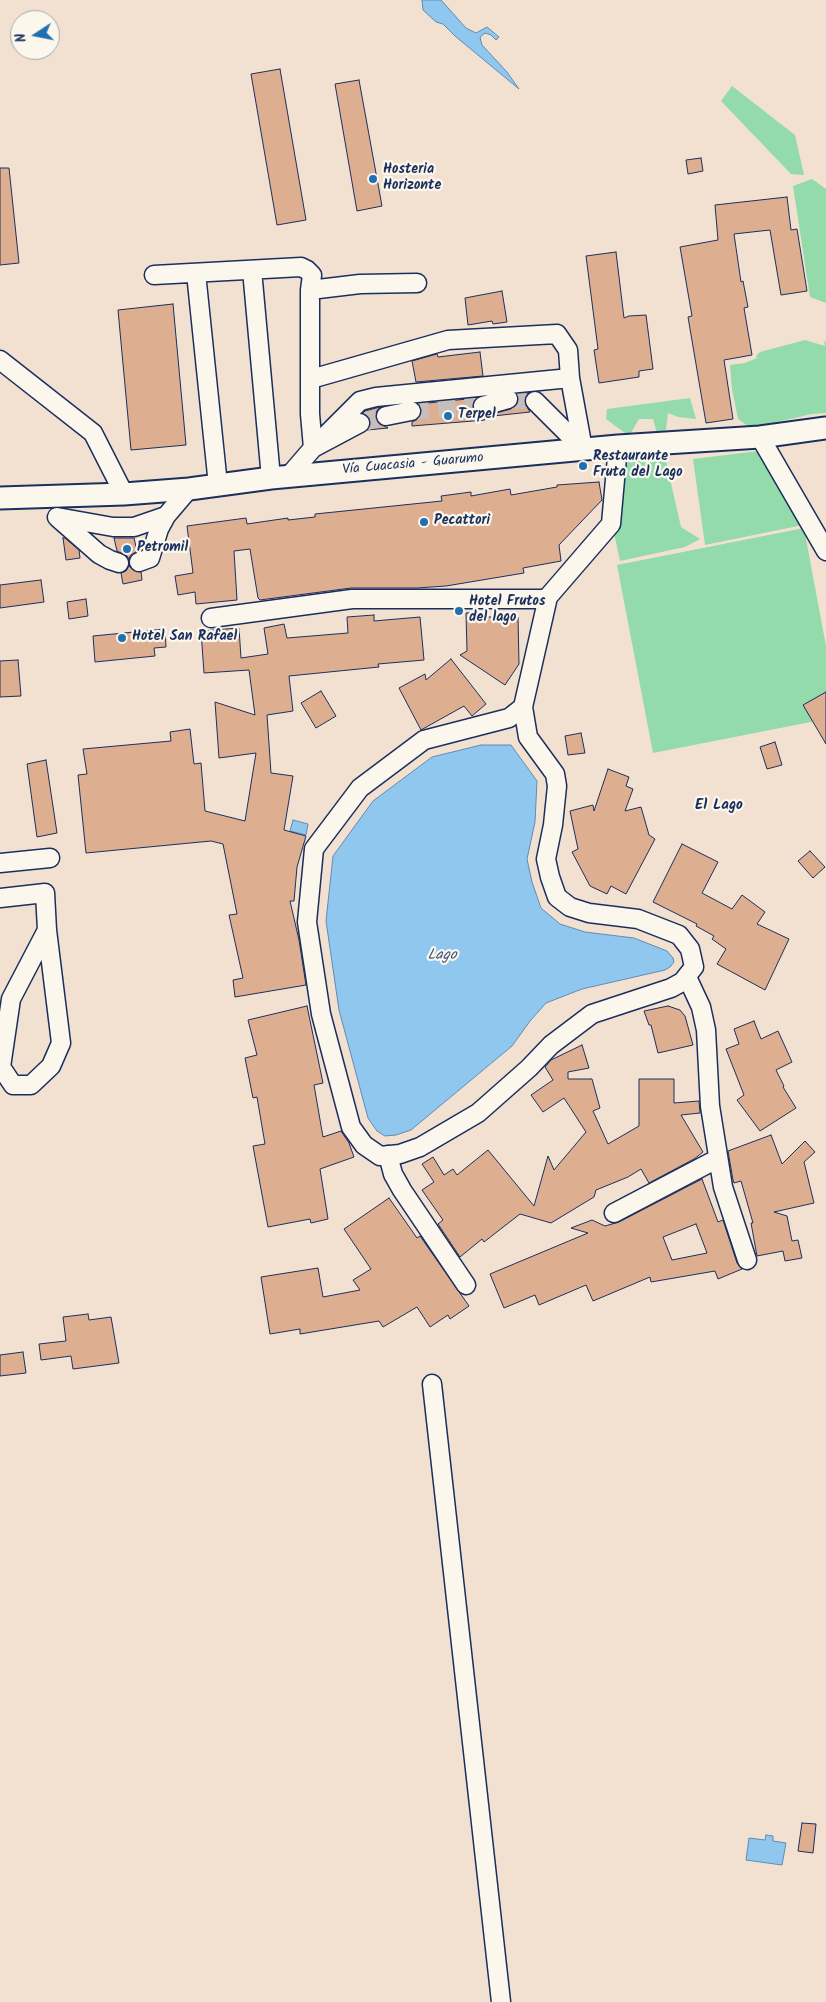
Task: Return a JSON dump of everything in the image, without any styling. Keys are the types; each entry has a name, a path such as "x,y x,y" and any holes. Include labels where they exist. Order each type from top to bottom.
{"main road":[{"name":"Vía Cuacasia - Guarumo","path":"0,498 124,494 188,489 280,478 583,449 760,437 826,428"}],"street":[{"path":"154,275 301,267 312,275 310,290 313,448"},
{"path":"252,270 280,478"},
{"path":"196,273 218,485"},
{"path":"310,290 360,284 417,284"},
{"path":"311,379 448,340 557,334 568,350 570,378 583,449"},
{"path":"0,360 93,433 124,494"},
{"path":"280,478 360,401 376,397 570,378"},
{"path":"483,406 508,399"},
{"path":"535,401 583,449"},
{"path":"386,416 411,411"},
{"path":"313,448 360,424"},
{"path":"760,437 826,551"},
{"path":"522,707 509,718 424,740 360,788 314,850 308,922 321,1014 351,1126 364,1145 380,1156 400,1154 420,1147 478,1113 529,1068 551,1045 592,1014 671,988 682,982 694,967 690,949 679,935 638,920 589,914 570,907 557,897 546,859 553,825 557,786 555,774 528,737 522,707 548,599 612,524 618,446"},
{"path":"139,562 150,558 159,529 166,516 188,489"},
{"path":"39,498 57,518 100,554 119,563"},
{"path":"57,518 113,527 134,527 166,516"},
{"path":"211,618 352,599 548,599"},
{"path":"0,863 50,858"},
{"path":"0,898 45,893 61,1043 51,1066 32,1086 13,1085 1,1067 11,999 48,930"},
{"path":"687,977 701,1007 706,1030 710,1106 723,1187 747,1260"},
{"path":"388,1155 402,1190 466,1285"},
{"path":"614,1213 718,1159"},
{"path":"432,1384 501,2002"}],"green space":[{"path":"732,86 795,135 804,175 791,174 721,101"},
{"path":"812,179 826,189 826,303 810,297 793,186"},
{"path":"805,340 825,346 824,340 826,343 826,413 812,414 751,428 738,419 732,389 730,365 745,363 757,358 756,356 760,352"},
{"path":"690,398 696,419 678,417 668,413 666,430 657,433 653,419 639,419 629,436 606,419 607,409"},
{"path":"759,451 803,525 705,545 693,459"},
{"path":"648,454 665,457 681,527 700,539 685,547 620,561 605,491 633,456"},
{"path":"804,528 826,646 826,719 653,753 617,565"}],"water":[{"path":"422,0 441,0 466,28 476,33 487,27 499,37 496,40 491,35 485,33 480,37 482,45 507,72 519,89 443,24 436,22 423,10"},
{"name":"Lago","path":"481,745 511,745 537,781 535,822 527,859 532,882 541,908 560,924 585,932 634,938 667,951 674,962 665,970 582,989 546,1003 512,1046 411,1130 385,1136 377,1131 368,1118 339,1010 326,921 333,856 373,801 432,757"},
{"path":"293,820 308,824 306,835 290,831"},
{"path":"766,1835 773,1836 773,1841 786,1843 782,1865 746,1860 749,1838 765,1840"}],"building":[{"path":"280,69 306,220 277,225 251,74"},
{"path":"359,80 382,206 357,211 335,84"},
{"path":"701,158 703,171 688,174 686,160"},
{"path":"0,168 9,168 19,263 0,265"},
{"path":"787,197 791,230 797,229 807,291 781,295 770,230 734,234 741,282 743,281 748,307 744,308 752,355 724,360 733,419 706,423 688,317 692,316 680,247 718,240 715,205"},
{"path":"616,252 624,318 646,315 653,369 639,371 639,377 599,383 594,350 598,349 586,256"},
{"path":"502,291 507,322 493,324 492,321 468,325 465,298"},
{"path":"173,304 186,445 131,450 118,310"},
{"path":"480,352 483,376 416,382 412,361 437,354 438,357"},
{"name":"Terpel","path":"529,393 525,398 525,403 530,412 484,417 485,420 412,426 412,422 418,419 421,414 421,408 418,404 477,398 473,403 473,409 480,416 485,416 511,409 518,402 517,394"},
{"path":"380,407 376,412 376,419 378,423 388,428 367,430 371,424 370,418 363,413"},
{"path":"599,482 602,500 559,545 561,561 523,568 524,573 446,586 351,588 260,600 258,598 250,549 234,551 237,600 196,604 195,592 178,595 175,576 193,573 187,526 246,518 247,524 288,518 288,520 315,517 315,514 442,501 441,496 471,492 471,496 510,489 511,495 557,487 557,485"},
{"path":"63,538 79,550 80,558 66,560"},
{"path":"114,538 134,538 137,551 129,559 117,551"},
{"path":"129,566 133,570 141,572 142,580 123,584 121,573 126,571"},
{"path":"41,580 44,602 0,608 0,585"},
{"path":"86,599 88,616 69,619 67,602"},
{"path":"484,612 485,617 518,617 519,664 505,685 460,655 467,651 466,613"},
{"path":"374,615 374,621 420,617 424,660 378,664 379,667 289,676 293,711 267,715 271,773 293,776 284,830 306,836 297,867 294,901 290,901 299,940 306,985 235,997 233,980 243,978 229,915 237,914 223,844 211,841 86,853 78,775 87,774 83,749 171,741 170,732 190,729 194,764 201,763 205,811 245,821 256,753 219,758 215,702 255,715 249,670 204,673 201,631 239,628 241,658 268,654 264,628 284,624 287,638 348,633 347,617"},
{"path":"165,629 166,647 154,648 155,656 95,662 93,636"},
{"path":"451,659 486,704 472,716 464,706 421,730 399,688 425,674 426,680"},
{"path":"18,660 21,696 0,697 0,661"},
{"path":"321,691 336,716 316,728 301,703"},
{"path":"826,692 826,744 803,705"},
{"path":"581,733 585,753 568,755 565,736"},
{"path":"775,742 782,765 767,769 760,747"},
{"path":"46,760 57,833 37,837 27,764"},
{"path":"608,769 629,777 626,786 633,789 625,811 641,807 649,835 655,839 626,894 611,886 607,894 590,886 572,852 578,849 570,811 593,805 594,811"},
{"path":"682,844 718,862 702,893 732,909 742,895 765,912 757,924 789,939 765,990 717,964 726,949 712,939 714,936 696,926 697,924 653,902"},
{"path":"810,851 825,867 813,878 798,861"},
{"path":"307,1006 323,1083 314,1085 323,1137 341,1131 349,1143 354,1157 320,1169 328,1219 311,1223 310,1219 268,1227 253,1146 265,1144 257,1097 253,1098 245,1058 257,1055 248,1020"},
{"path":"668,1006 680,1010 685,1016 693,1045 658,1053 651,1025 649,1025 644,1011"},
{"path":"754,1021 761,1039 778,1031 792,1062 776,1070 783,1087 796,1108 760,1131 737,1100 744,1095 726,1049 739,1044 734,1029"},
{"path":"582,1045 589,1068 568,1072 568,1079 592,1079 600,1108 593,1111 608,1144 639,1126 639,1079 674,1079 674,1103 699,1101 700,1113 681,1115 703,1152 694,1159 649,1183 641,1169 628,1177 596,1190 594,1197 551,1223 520,1214 484,1242 482,1239 460,1257 438,1224 443,1220 422,1190 434,1182 422,1164 433,1157 444,1175 453,1169 457,1175 488,1150 534,1206 548,1156 554,1170 586,1132 564,1098 543,1112 531,1095 553,1080 545,1067 551,1060"},
{"path":"771,1135 782,1164 805,1141 815,1152 804,1162 814,1203 774,1212 787,1216 792,1241 798,1240 802,1258 785,1261 783,1251 757,1256 751,1223 753,1223 741,1181 734,1183 733,1180 728,1151"},
{"path":"702,1179 718,1222 723,1220 737,1263 742,1269 718,1279 715,1271 651,1282 650,1277 593,1301 586,1285 539,1305 535,1295 504,1308 490,1274 588,1233 571,1228 592,1220 605,1226 619,1222","holes":["696,1224 707,1253 672,1260 663,1237"]},
{"path":"389,1198 417,1238 420,1236 469,1306 450,1319 448,1315 430,1327 417,1307 383,1327 379,1321 300,1334 300,1329 270,1334 261,1277 318,1268 323,1297 360,1290 353,1280 371,1269 344,1229"},
{"path":"88,1314 89,1320 111,1317 119,1363 73,1369 71,1356 41,1360 39,1344 66,1341 63,1317"},
{"path":"23,1352 26,1373 0,1376 0,1355"},
{"path":"802,1823 816,1824 813,1853 798,1851"}],"tunnel":[{"path":"508,399 535,401"},
{"path":"411,411 483,406"},
{"path":"360,423 386,416"}],"place":[{"name":"Hosteria Horizonte","path":"373,179"},
{"name":"Terpel","path":"448,416"},
{"name":"Restaurante Fruta del Lago","path":"583,466"},
{"name":"Pecattori","path":"424,522"},
{"name":"Petromil","path":"127,549"},
{"name":"Hotel Frutos del lago","path":"459,611"},
{"name":"Hotel San Rafael","path":"122,638"}],"district":[{"name":"El Lago","path":"719,806"}]}
